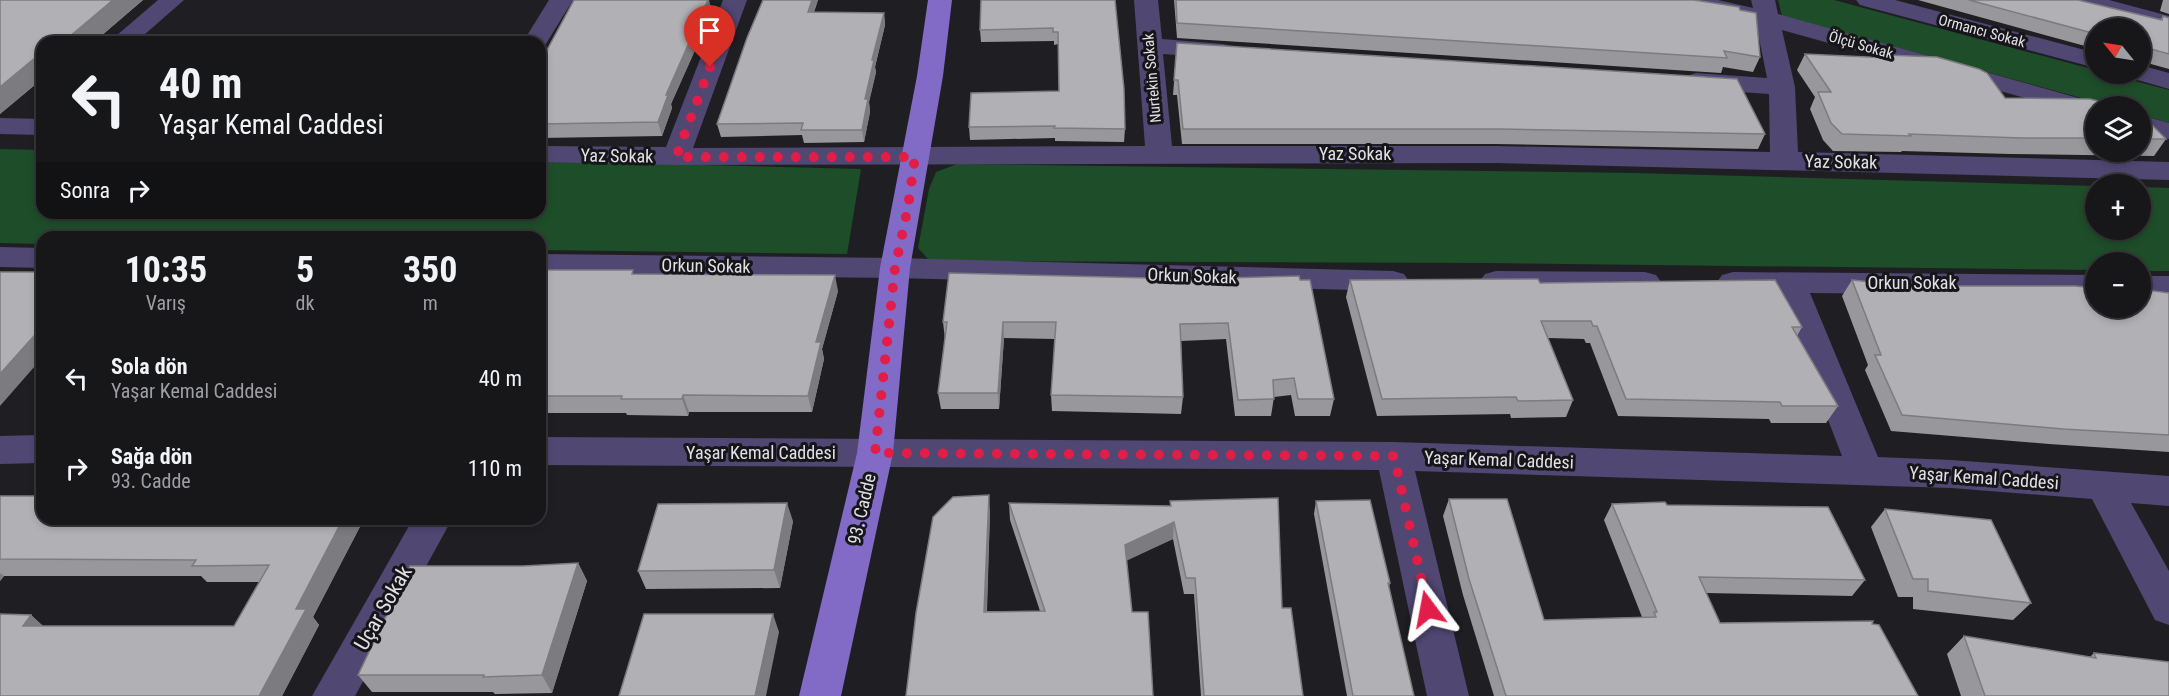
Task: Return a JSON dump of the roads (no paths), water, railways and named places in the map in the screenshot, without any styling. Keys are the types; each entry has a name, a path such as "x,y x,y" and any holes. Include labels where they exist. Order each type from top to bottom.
{"main road":[{"name":"93. Cadde","path":"820,696 875,453 895,268 908,207 930,76 940,0"}],"street":[{"path":"128,36 172,0"},
{"path":"539,36 561,0"},
{"path":"676,157 735,0"},
{"name":"Nurtekin Sokak","path":"1146,0 1159,155"},
{"name":"Ölçü Sokak","path":"1687,0 1765,9 2085,107"},
{"name":"Ormancı Sokak","path":"1868,0 2085,58"},
{"path":"2081,0 2169,22"},
{"path":"2127,0 2169,22"},
{"path":"1765,9 1782,87 1784,160"},
{"path":"1150,46 1245,52"},
{"path":"2151,76 2169,81"},
{"path":"1675,80 1782,87"},
{"path":"21,126 36,113"},
{"path":"2151,126 2169,131"},
{"name":"Yaz Sokak","path":"546,154 676,157 915,157 1401,154 1784,160 2169,171"},
{"path":"0,257 36,258"},
{"name":"Orkun Sokak","path":"546,264 895,268 1427,281"},
{"path":"1462,281 1673,282"},
{"name":"Orkun Sokak","path":"1708,282 2085,286"},
{"path":"1791,282 1866,472"},
{"path":"2151,287 2169,287"},
{"path":"0,450 36,449"},
{"name":"Yaşar Kemal Caddesi","path":"546,451 1394,456 1951,474 2169,491"},
{"path":"1394,456 1448,696"},
{"path":"2103,486 2169,608"},
{"name":"Uçar Sokak","path":"333,696 431,525"}]}
